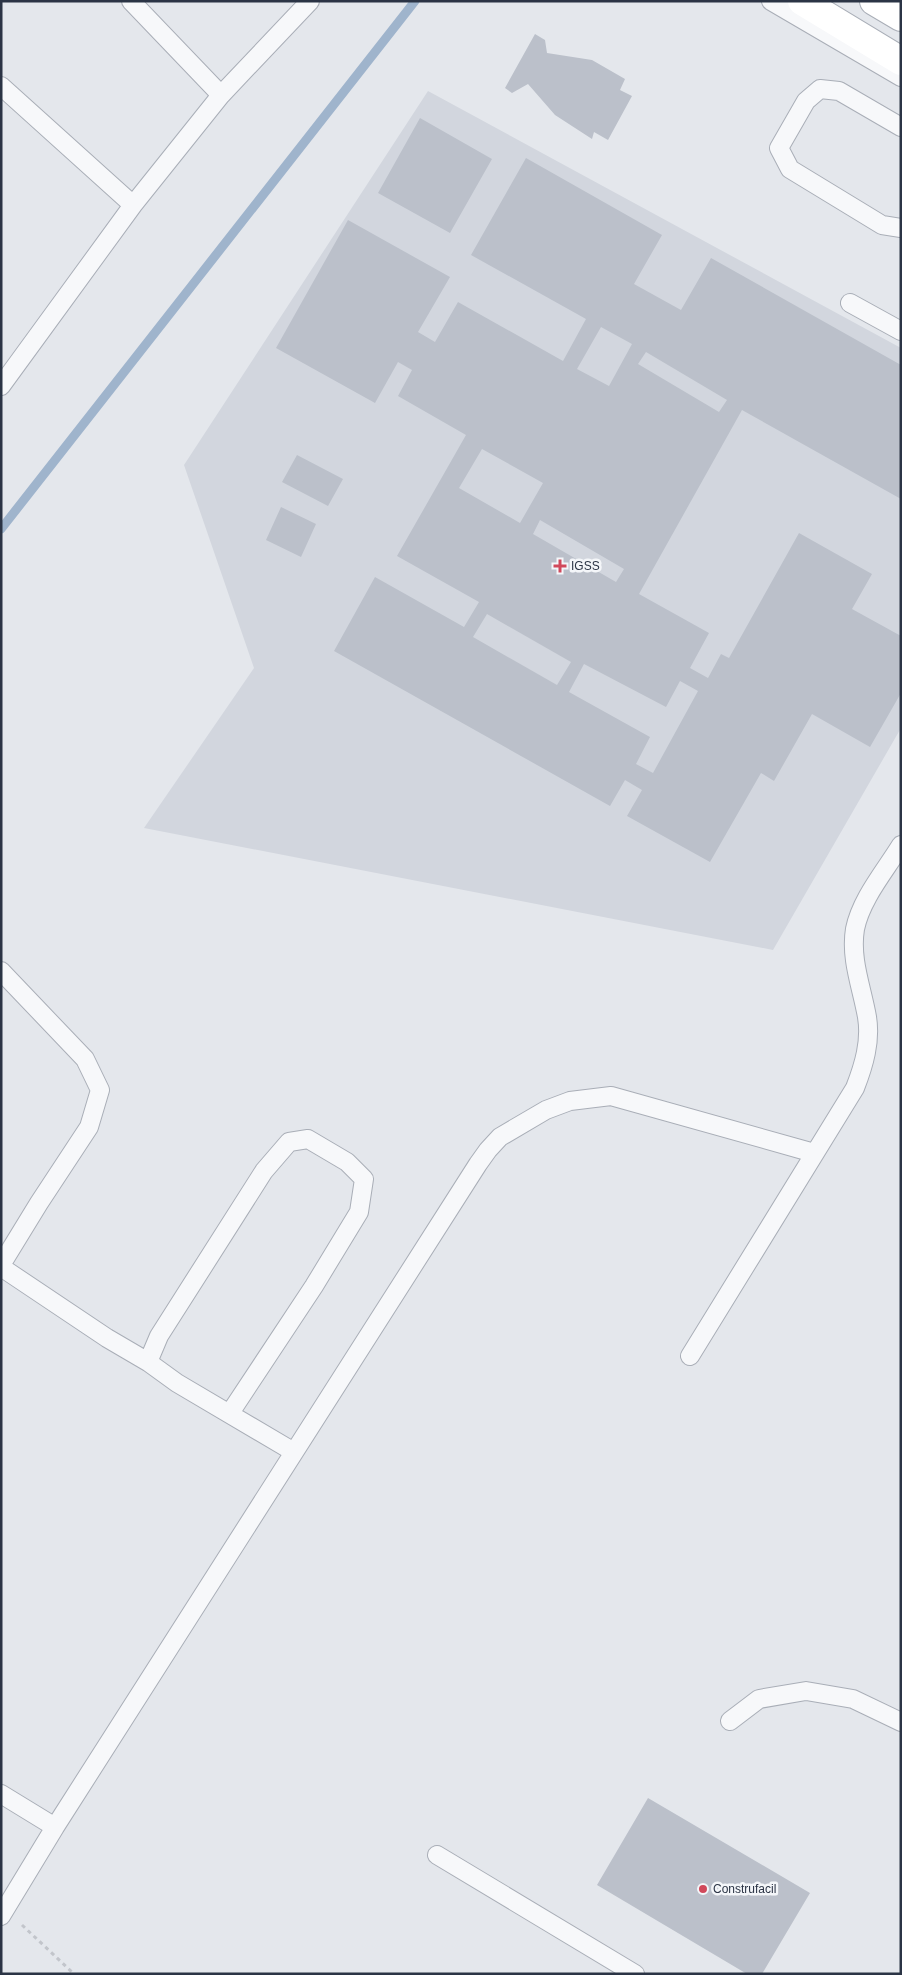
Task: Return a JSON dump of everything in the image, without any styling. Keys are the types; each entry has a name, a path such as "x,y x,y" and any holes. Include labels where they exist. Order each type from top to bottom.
{"main road":[{"path":"802,1 901,61"},
{"path":"874,1 901,17"}],"lane":[{"path":"131,1 221,95"},
{"path":"1,386 133,205 221,95 310,1"},
{"path":"771,1 901,78"},
{"path":"1,86 133,205"},
{"path":"901,127 839,92 820,90 806,101 779,148 790,169 882,225 901,228"},
{"path":"850,303 901,332"},
{"path":"690,1356 855,1088 862,1071 866,1053 867,1018 856,965 854,946 856,928 862,909 901,845"},
{"path":"1,971 85,1059 100,1090 90,1127 39,1203 1,1266 177,1383 294,1452"},
{"path":"4,1912 55,1826 478,1164 500,1137 546,1110 570,1101 611,1096 814,1153"},
{"path":"148,1362 159,1336 264,1171 289,1142 308,1139 347,1162 364,1179 359,1212 314,1286 230,1413"},
{"path":"730,1720 759,1699 806,1691 853,1700 901,1722"},
{"path":"1,1794 55,1826"},
{"path":"437,1855 634,1974"}],"path":[{"path":"4,1912 74,1974"}],"shaded area":[{"name":"IGSS","path":"428,91 901,348 901,728 773,950 144,828 254,668 184,465"}],"building":[{"path":"535,34 545,40 547,53 592,60 625,79 620,90 632,96 608,140 594,132 592,139 555,115 528,84 512,93 505,88"},
{"path":"420,118 492,159 450,233 378,193"},
{"path":"526,158 662,235 634,284 681,310 711,258 901,365 901,499 742,410 639,594 709,633 690,668 708,678 721,654 729,658 799,533 872,574 852,609 901,636 901,693 870,747 812,714 774,781 761,773 710,862 627,816 642,790 625,780 610,806 334,651 375,577 464,627 479,602 397,556 466,435 398,396 412,370 398,362 375,403 276,348 348,220 450,277 418,332 435,342 458,302 563,361 586,319 471,255","holes":["601,327 632,344 609,386 577,369","646,352 727,400 719,412 638,364","482,449 543,483 520,523 459,488","540,520 624,569 616,582 533,534","487,614 571,662 557,685 473,637","584,664 666,707 680,681 698,691 653,773 636,764 650,737 569,692"]},
{"path":"297,455 343,479 328,506 282,482"},
{"path":"281,507 316,524 301,557 266,540"},
{"name":"Construfacil","path":"648,1798 810,1893 762,1974 747,1974 597,1885"}],"waterway":[{"path":"1,529 415,1"}],"place":[{"name":"IGSS","path":"560,566"},
{"name":"Construfacil","path":"703,1889"}]}
